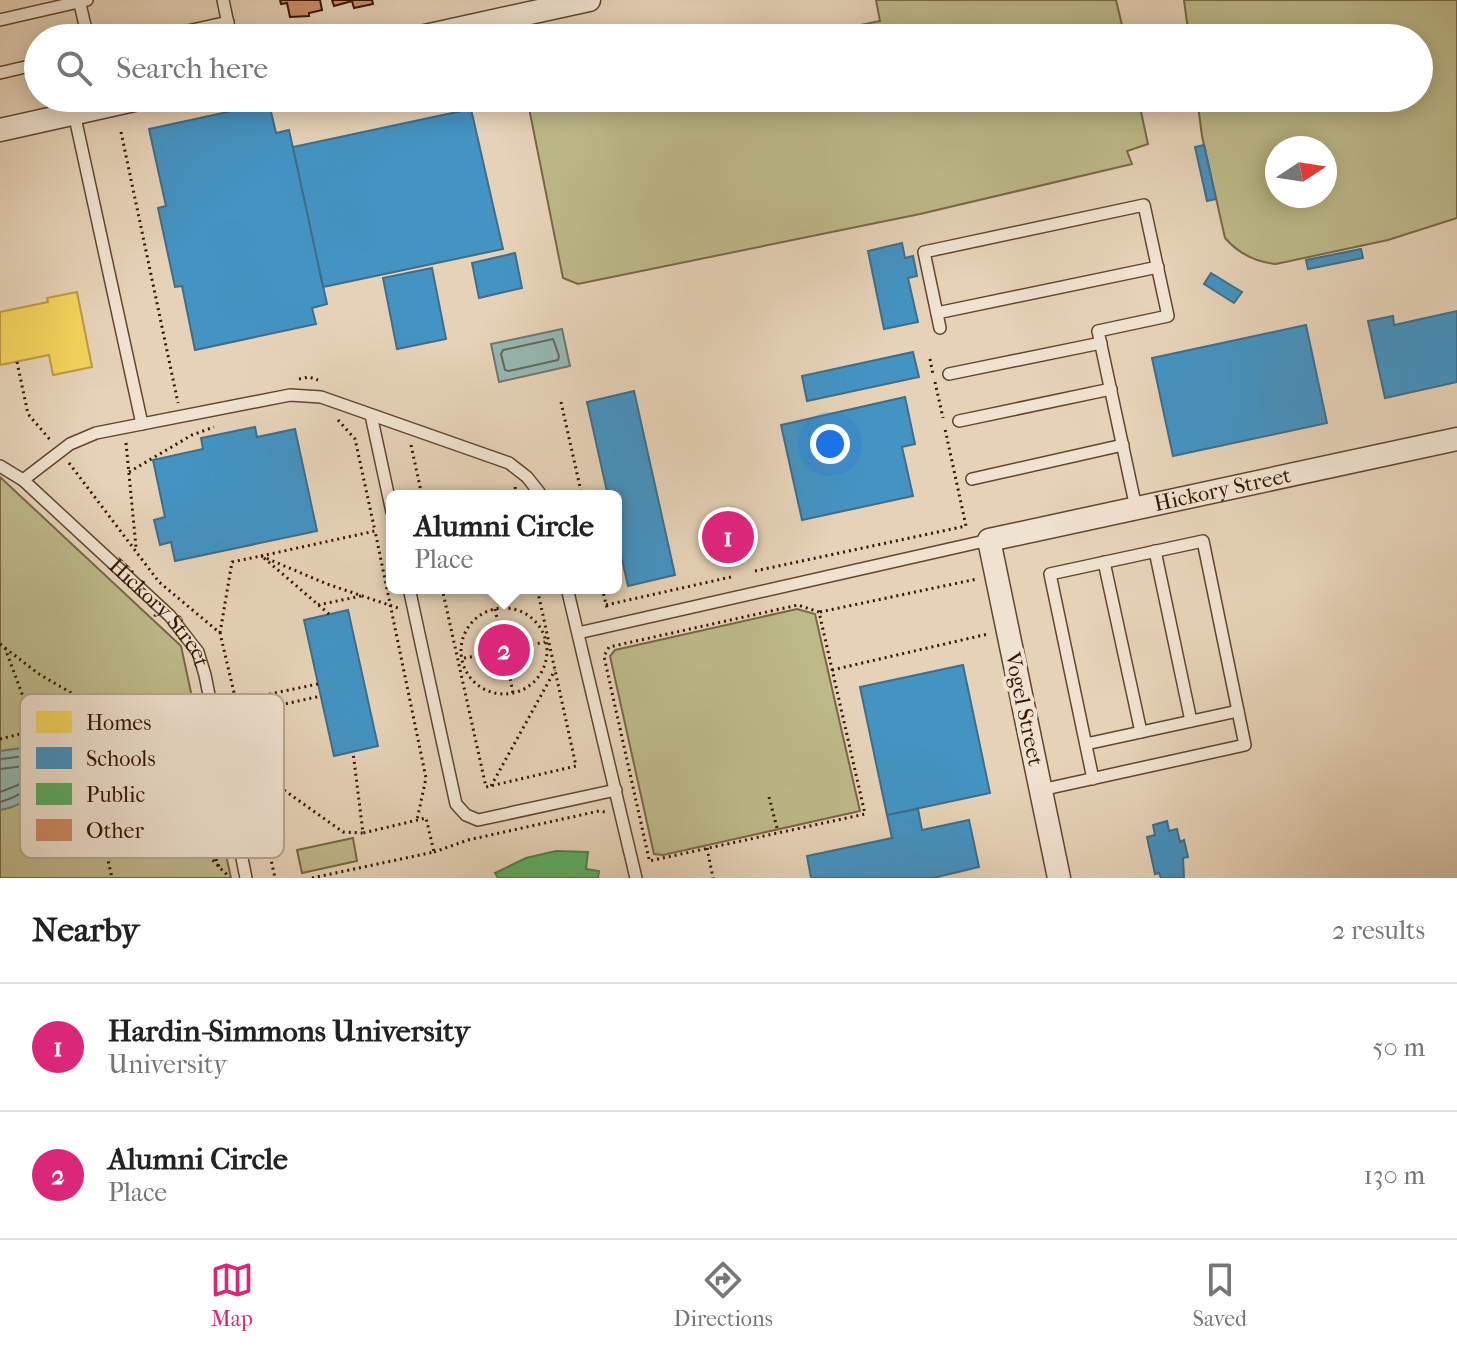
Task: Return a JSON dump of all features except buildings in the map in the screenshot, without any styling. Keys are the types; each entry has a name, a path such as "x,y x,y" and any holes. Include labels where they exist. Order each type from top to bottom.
{"street":[{"path":"480,24 589,0"},
{"path":"0,130 74,113"},
{"name":"Hickory Street","path":"989,540 1457,439"},
{"name":"Vogel Street","path":"989,540 1059,878"}],"lane":[{"path":"219,24 228,22 223,0"},
{"path":"0,20 82,1 86,24"},
{"path":"0,73 24,67"},
{"path":"74,113 142,424"},
{"path":"940,328 924,252 1144,205 1168,316 1098,331 1136,508"},
{"path":"937,313 1158,267"},
{"path":"949,374 1101,343"},
{"path":"959,421 1111,389"},
{"path":"23,480 70,444 96,433 290,395 321,397 509,463 537,490"},
{"path":"371,415 387,490"},
{"path":"972,479 1123,445"},
{"name":"Hickory Street","path":"0,466 23,480 187,634 198,652 209,694"},
{"path":"578,633 989,540"},
{"path":"1041,790 1093,779 1245,745 1203,541 1050,574 1093,779"},
{"path":"1155,551 1191,721"},
{"path":"1104,562 1141,732"},
{"path":"410,594 456,804 466,815 478,820 616,790"},
{"path":"568,594 636,878"},
{"path":"1086,744 1238,711"},
{"name":"Hickory Street","path":"242,858 246,878"}],"path":[{"path":"121,132 178,403"},
{"path":"755,571 966,526 930,359"},
{"path":"17,362 28,414 159,582 220,633"},
{"path":"295,380 309,377 322,382"},
{"path":"561,402 581,490"},
{"path":"336,418 355,439 386,583"},
{"path":"129,472 192,435 223,423"},
{"path":"125,427 136,550"},
{"path":"410,443 421,490"},
{"path":"234,694 220,633 232,562 375,531"},
{"path":"261,556 414,613"},
{"path":"261,556 329,614"},
{"path":"603,594 606,607 731,577"},
{"path":"819,612 865,814 649,861 604,656 609,647 798,605 819,612 979,579"},
{"path":"388,594 426,778 417,820"},
{"path":"444,594 486,787 576,766 538,594"},
{"path":"318,605 363,596"},
{"path":"482,655 499,628 495,609"},
{"path":"495,609 514,609 525,613 542,630 547,641 545,664 540,674 524,689 513,693 490,691 480,686 460,659 471,624 479,615 495,609"},
{"path":"499,628 526,646"},
{"path":"832,670 990,634"},
{"path":"513,693 509,672 526,646 547,641"},
{"path":"0,644 39,674 73,694"},
{"path":"5,648 22,694"},
{"path":"460,659 482,655 509,672"},
{"path":"491,786 555,670"},
{"path":"270,694 318,684"},
{"path":"284,704 321,696"},
{"path":"0,739 20,734"},
{"path":"353,752 363,833"},
{"path":"284,790 343,832 363,833 426,818 434,852"},
{"path":"769,797 778,833"},
{"path":"312,878 434,852 468,840 599,811 611,817"},
{"path":"707,848 713,878"},
{"path":"108,858 112,878"},
{"path":"211,858 232,878"},
{"path":"216,858 220,869"},
{"path":"271,858 275,878"}],"shaded area":[{"path":"876,0 1116,0 1122,24 865,24 880,21"},
{"path":"1184,0 1457,0 1457,218 1388,240 1276,264 1242,253 1225,238 1199,112 1433,112 1433,24 1187,24"},
{"path":"530,112 1141,112 1148,144 1127,151 1132,164 920,214 578,284 563,278"},
{"path":"0,477 181,646 191,694 20,694 20,858 227,858 231,878 0,878"},
{"path":"797,609 815,614 860,811 663,855 654,854 610,656 615,650"},
{"path":"353,838 357,861 302,873 297,850"}],"water":[{"path":"562,329 570,366 499,382 491,344"},
{"path":"20,748 20,803 0,810 0,751"}],"place":[{"name":"Hardin-Simmons University","path":"728,537"},
{"name":"Alumni Circle","path":"504,650"}]}
